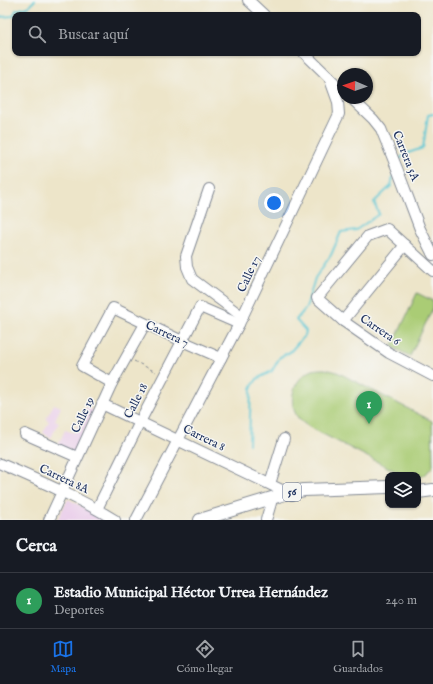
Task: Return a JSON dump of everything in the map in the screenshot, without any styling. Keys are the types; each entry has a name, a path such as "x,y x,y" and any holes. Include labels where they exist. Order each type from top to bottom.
{"main road":[{"name":"56","path":"219,520 304,490 385,487"},
{"name":"56","path":"291,494 385,492"},
{"name":"56","path":"200,520 271,501"}],"street":[{"path":"248,0 261,12"},
{"path":"307,56 337,85"},
{"name":"Calle 17","path":"136,520 241,321 340,114 338,102 329,78"},
{"name":"Carrera 5A","path":"357,104 381,129 417,221 433,255"},
{"path":"209,189 186,256 186,267 192,279 241,321"},
{"name":"Carrera 6","path":"405,245 387,229 368,236 317,298 343,321 389,354 433,376"},
{"path":"343,321 405,245 433,271"},
{"name":"Calle 18","path":"96,508 200,307 241,321"},
{"name":"Carrera 7","path":"112,383 82,366 113,308 221,358"},
{"name":"Calle 19","path":"49,520 112,383 145,324"},
{"name":"Carrera 8","path":"102,404 291,494"},
{"path":"25,434 77,457"},
{"path":"270,484 284,439"},
{"name":"Carrera 8A","path":"1,464 62,491 96,508 115,520"},
{"path":"266,520 271,501"}],"path":[{"path":"126,357 164,376"}],"shaded area":[{"path":"54,404 61,407 55,420 59,422 51,438 43,433 49,421 46,419"},
{"path":"86,407 94,411 74,453 58,445 65,430 74,433"},
{"path":"68,499 108,520 57,520"}],"green space":[{"path":"417,293 433,301 433,308 410,356 392,347"},
{"path":"325,369 337,372 432,421 433,466 425,475 421,476 421,472 397,472 309,427 299,419 295,413 292,398 296,384 306,373 314,370"}],"waterway":[{"path":"15,12 16,10 28,7 35,0"},
{"path":"0,17 12,16"},
{"path":"398,161 405,154 423,148 428,115 433,114"},
{"path":"249,444 251,388 257,379 272,371 280,357 290,352 305,335 306,331 296,320 306,308 315,278 331,255 341,232 356,230 379,214 374,202 391,186 394,173"}],"place":[{"name":"Estadio Municipal Héctor Urrea Hernández","path":"369,424"}]}
